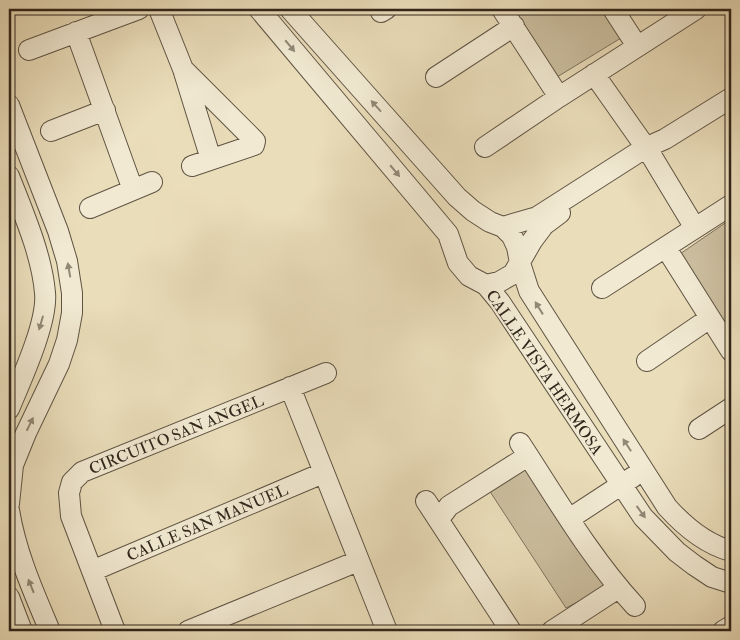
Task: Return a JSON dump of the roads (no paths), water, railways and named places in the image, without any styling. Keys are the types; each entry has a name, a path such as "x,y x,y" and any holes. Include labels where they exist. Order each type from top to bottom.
{"street":[{"path":"29,50 139,9"},
{"path":"159,9 183,69 209,152 215,157"},
{"name":"CALLE VISTA HERMOSA","path":"259,9 448,234 458,263 469,276 486,285 500,302 644,517 677,552 712,577 731,584"},
{"path":"290,9 457,197 490,222 503,227 537,217 648,152"},
{"path":"502,9 559,97"},
{"path":"613,9 637,46"},
{"path":"485,147 696,9"},
{"path":"436,78 514,26"},
{"path":"76,32 133,190"},
{"path":"183,69 254,139 255,144 192,166"},
{"path":"594,74 648,152 695,228"},
{"path":"486,285 506,279 513,274 532,241 552,219 665,139 731,98"},
{"path":"9,105 58,231 67,261 72,293 72,313 67,340 59,364 26,432 13,465 9,504"},
{"path":"51,132 105,110"},
{"path":"9,409 42,320 45,294 34,244 9,179 34,170"},
{"path":"90,208 152,182"},
{"path":"602,288 731,205"},
{"path":"448,234 452,224 458,217 473,211"},
{"name":"CALLE VISTA HERMOSA","path":"503,227 515,241 529,291 667,507 684,526 706,542 731,551"},
{"path":"666,248 731,351"},
{"path":"647,361 710,318"},
{"name":"CIRCUITO SAN ANGEL","path":"115,631 71,516 69,494 72,482 82,472 326,373"},
{"path":"290,387 387,631"},
{"path":"699,429 731,408"},
{"path":"439,519 449,506 524,449 569,519 617,586 635,606"},
{"path":"569,519 643,470"},
{"name":"CALLE SAN MANUEL","path":"92,571 323,473"},
{"path":"426,501 511,631"},
{"path":"9,510 20,560 50,631"},
{"path":"188,631 358,561"},
{"path":"552,631 612,592 617,586"},
{"path":"9,598 22,631"},
{"path":"723,631 731,626"}]}
